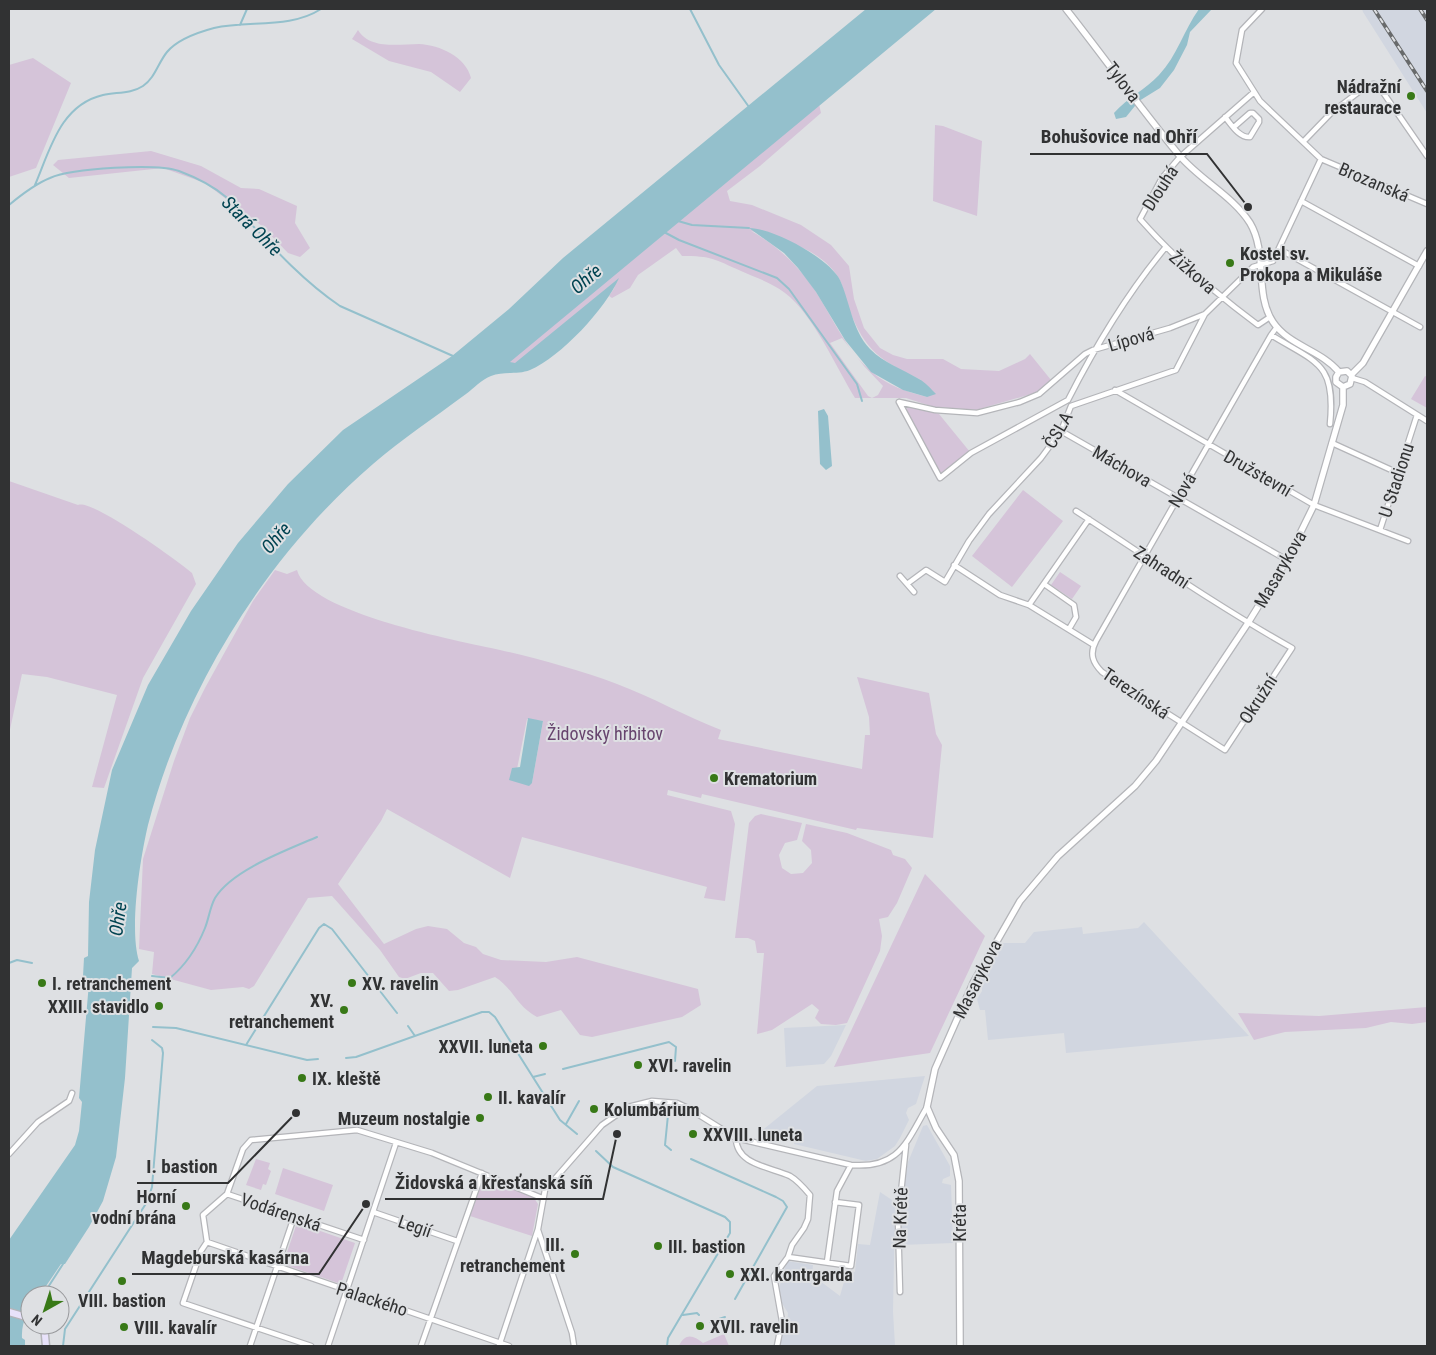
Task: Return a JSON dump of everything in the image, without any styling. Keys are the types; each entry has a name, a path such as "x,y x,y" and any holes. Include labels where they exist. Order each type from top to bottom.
{"street":[{"name":"Tylova","path":"1066,9 1180,157 1246,217 1256,235 1261,264"},
{"path":"1262,9 1242,30 1236,63 1253,92 1321,159 1279,249 1420,326"},
{"path":"1304,141 1331,113 1372,83 1380,88 1427,156"},
{"name":"Dlouhá","path":"1166,248 1140,219 1162,178 1180,157 1253,92"},
{"path":"1225,117 1242,136 1250,137 1259,119 1253,113 1250,113 1234,127"},
{"name":"Brozanská","path":"1321,159 1427,204"},
{"path":"1302,201 1419,266"},
{"path":"1071,406 1068,400 971,453 940,478 899,402 935,410 977,413 1020,402 1039,394 1085,354 1093,350 1141,278 1166,248"},
{"name":"Žižkova","path":"1166,248 1221,296 1258,325 1270,317"},
{"name":"Lípová","path":"1068,400 1093,350 1170,328 1205,314 1221,296 1234,287 1253,267 1273,261 1279,249"},
{"path":"1339,372 1336,382 1343,387 1350,384 1351,376 1363,363 1427,251"},
{"path":"1261,264 1266,303 1270,317 1277,327 1296,342 1326,360 1339,372"},
{"name":"ČSLA","path":"907,584 926,570 945,582 954,565 989,514 1041,458 1061,431 1071,406 1176,370 1205,314"},
{"path":"1277,327 1271,335 1322,367 1331,387 1330,424"},
{"name":"Nová","path":"1094,645 1271,335"},
{"path":"1339,372 1344,370 1427,421"},
{"name":"Masarykova","path":"928,1107 935,1069 972,983 1020,901 1052,863 1135,786 1176,734 1287,560 1314,505 1342,405 1343,387"},
{"name":"Družstevní","path":"1115,390 1314,505 1408,541"},
{"name":"U Stadionu","path":"1380,530 1417,415"},
{"name":"Máchova","path":"1061,431 1287,560"},
{"path":"1332,443 1398,473"},
{"name":"Zahradní","path":"1076,511 1248,623"},
{"path":"954,565 1000,596 1029,605 1088,519"},
{"path":"900,576 914,592"},
{"path":"1044,584 1074,605 1076,617 1069,629"},
{"name":"Terezínská","path":"1029,605 1094,645 1092,654 1094,665 1102,672 1183,724"},
{"name":"Okružní","path":"1183,724 1225,750 1292,648 1248,623"},
{"path":"9,1154 38,1122 69,1102 72,1093"},
{"path":"499,1345 538,1229 542,1198 545,1190 602,1125 618,1112 633,1104 652,1100 665,1101 688,1108 736,1138 852,1165 870,1167 884,1163 906,1145 928,1107"},
{"name":"Kréta","path":"928,1107 936,1128 954,1155 959,1182 960,1346"},
{"path":"311,1346 183,1303 201,1251 207,1242 203,1215 227,1194 246,1143 256,1138 357,1130 482,1173 542,1198"},
{"path":"736,1138 736,1145 743,1157 792,1178 810,1195 808,1219 792,1245 788,1257 774,1276 782,1321 777,1346"},
{"path":"328,1346 396,1143"},
{"name":"Na Krétě","path":"900,1292 898,1221 906,1145"},
{"path":"827,1262 837,1191 852,1165"},
{"path":"421,1346 482,1173"},
{"name":"Vodárenská","path":"227,1194 364,1240"},
{"path":"788,1257 851,1266 859,1206 836,1202"},
{"name":"Legií","path":"373,1212 457,1240"},
{"path":"250,1346 294,1217"},
{"path":"538,1229 572,1333 574,1346"},
{"name":"Palackého","path":"207,1242 276,1268 431,1319 499,1345 509,1346"}],"shaded area":[{"path":"1362,9 1427,9 1427,113 1363,12"},
{"path":"1144,922 1249,1036 1066,1053 1064,1033 988,1040 985,1010 980,1010 977,999 982,991 981,979 1001,943 1025,943 1034,932 1082,927 1083,934 1138,928"},
{"path":"846,1025 831,1056 824,1064 786,1067 784,1028"},
{"path":"925,1076 916,1104 908,1108 906,1113 909,1120 900,1138 895,1146 877,1159 866,1161 794,1144 795,1141 786,1139 785,1143 761,1137 760,1132 817,1086"},
{"path":"927,1125 950,1166 950,1176 943,1179 942,1183 951,1185 953,1243 901,1245 901,1201 908,1162 923,1126"},
{"path":"880,1192 892,1200 895,1206 893,1312 895,1346 780,1346 779,1343 787,1324 788,1313 777,1295 787,1261 813,1265 812,1275 840,1296 847,1271 855,1272 858,1244 870,1245"}],"green space":[{"path":"358,30 370,41 377,43 394,45 419,44 443,50 458,58 464,64 471,78 460,92 431,72 389,61 352,39"},
{"path":"33,58 71,83 36,168 9,177 9,65"},
{"path":"819,104 821,113 760,166 727,191 730,201 752,205 801,225 831,245 849,266 854,299 864,328 880,348 893,355 907,359 943,359 961,369 999,371 1025,359 1030,354 1051,380 1038,392 976,410 934,407 906,398 872,398 855,398 805,314 785,293 769,283 718,261 682,256 676,248 638,275 630,288 612,298 609,296 615,287 515,364 509,362","holes":["751,231 799,246 811,252 830,267 840,281 855,323 868,345 895,367 921,380 927,397 891,385 878,377 857,357 883,386 878,395 872,398 868,396 830,343 842,338 855,355 807,279 772,244"]},
{"path":"935,125 943,126 982,141 977,216 933,201"},
{"path":"151,151 201,166 241,188 259,189 297,206 295,223 310,248 300,257 288,253 262,226 205,183 163,168 69,178 53,165 58,160"},
{"path":"1425,376 1427,377 1427,408 1411,399"},
{"path":"911,406 939,414 970,452 941,474 916,432 906,409"},
{"path":"9,481 78,505 86,506 115,519 192,573 196,584 143,678 104,788 92,787 117,695 47,677 22,674 9,734"},
{"path":"1023,490 1063,521 1012,587 972,556"},
{"name":"Židovský hřbitov","path":"275,570 287,574 297,570 307,585 328,599 356,612 421,632 529,657 603,679 721,730 718,739 862,769 865,735 870,735 869,717 857,677 929,693 936,734 942,745 933,838 857,828 856,830 702,794 701,798 668,790 667,795 731,811 735,824 725,901 704,898 707,887 522,837 510,878 387,809 381,821 338,884 384,944 416,929 428,926 447,929 464,943 476,947 483,954 501,960 546,962 577,957 698,989 701,1005 682,1017 592,1037 580,1035 561,1010 537,1017 530,1013 506,986 495,977 458,990 449,991 433,973 421,973 405,979 399,977 380,950 332,896 308,898 254,986 249,989 243,987 211,990 152,974 154,952 139,949 143,859 174,761 190,718 253,601","holes":["527,719 543,721 532,783 517,769"]},
{"path":"1060,572 1081,586 1072,599 1051,585"},
{"path":"761,814 802,823 797,840 785,843 779,855 782,868 791,874 803,873 812,863 811,850 802,841 806,824 847,833 891,850 893,855 905,859 912,868 897,903 888,917 879,919 882,936 880,951 847,1023 836,1025 821,1024 815,1018 819,1010 812,1004 772,1030 757,1034 764,953 757,953 755,941 748,938 735,938 749,823 755,816"},
{"path":"925,874 985,936 930,1053 834,1067"},
{"path":"1427,1007 1427,1022 1412,1024 1391,1022 1366,1028 1285,1032 1254,1040 1238,1013 1319,1016"},
{"path":"256,1159 270,1163 268,1169 271,1171 266,1185 263,1184 261,1190 246,1185"},
{"path":"283,1168 333,1185 324,1211 275,1194"},
{"path":"489,1179 534,1198 538,1204 532,1236 470,1216 482,1183"},
{"path":"297,1223 355,1243 341,1284 283,1264"},
{"path":"724,1334 729,1346 679,1346 687,1337 696,1338 703,1343"}],"water":[{"name":"Ohře","path":"866,9 936,9 510,362 515,363 619,278 613,290 593,317 555,354 530,370 505,373 484,379 373,464 334,500 264,582 234,628 207,675 183,724 163,774 148,825 135,913 136,947 139,961 132,968 125,1078 116,1157 103,1201 65,1264 61,1264 47,1285 20,1285 20,1335 25,1340 25,1346 9,1346 9,1240 75,1145 79,1131 82,1102 79,1098 89,983 83,976 84,958 88,956 89,902 95,850 112,770 148,685 191,611 238,543 288,484 343,430 452,356 509,309 563,258"},
{"path":"1199,9 1212,9 1190,32 1187,45 1174,70 1160,88 1139,101 1126,117 1116,119 1114,113 1154,80 1165,68"},
{"path":"749,228 772,233 799,246 825,263 840,280 855,325 870,349 887,362 921,380 936,394 927,397 903,390 871,372 845,340 816,292 798,268 784,253"},
{"path":"824,409 828,416 832,466 826,470 820,464 818,411"},
{"path":"528,718 543,721 532,783 529,786 509,780 512,768 520,767"}],"waterway":[{"path":"240,25 247,9"},
{"path":"35,185 58,131 76,108 88,100 103,95 128,92 143,86 151,79 167,52 182,40 214,28 283,22 309,15 321,9"},
{"path":"690,9 719,65 749,107"},
{"name":"Stará Ohře","path":"9,205 39,183 61,174 95,169 134,167 153,167 179,171 204,182 226,197 295,269 324,295 340,306 453,356"},
{"path":"678,221 692,225 749,228"},
{"path":"664,232 679,240 777,278 789,289 857,384 862,401"},
{"path":"152,976 170,978 176,973 195,949 215,898 234,878 261,862 317,837"},
{"path":"246,1045 319,928 324,924 332,929 397,1013"},
{"path":"9,963 17,960 32,963"},
{"path":"346,1058 356,1057 482,1012 489,1012 495,1017 560,1120 577,1134"},
{"path":"408,1026 415,1036"},
{"path":"153,1027 176,1028 307,1060 318,1059"},
{"path":"63,1346 65,1329 147,1202 152,1187 163,1053 162,1048 152,1040"},
{"path":"563,1069 669,1042 676,1047 675,1061"},
{"path":"533,1077 545,1074"},
{"path":"566,1124 579,1101"},
{"path":"668,1115 665,1145 671,1150"},
{"path":"596,1151 613,1167 725,1217 730,1222 730,1233 668,1338 667,1346"},
{"path":"691,1159 776,1197 783,1201 787,1207 735,1299"},
{"path":"49,1285 63,1264"},
{"path":"683,1315 697,1313 699,1315"},
{"path":"710,1322 725,1317"}],"railway":[{"path":"1374,9 1427,91"},
{"path":"1420,9 1427,20"}],"place":[{"name":"Nádražní restaurace","path":"1411,96"},
{"name":"Bohušovice nad Ohří","path":"1248,207"},
{"name":"Kostel sv. Prokopa a Mikuláše","path":"1230,263"},
{"name":"Krematorium","path":"714,778"},
{"name":"I. retranchement","path":"42,983"},
{"name":"XV. ravelin","path":"352,983"},
{"name":"XXIII. stavidlo","path":"159,1006"},
{"name":"XV. retranchement","path":"344,1010"},
{"name":"XXVII. luneta","path":"543,1046"},
{"name":"XVI. ravelin","path":"638,1065"},
{"name":"IX. kleště","path":"302,1078"},
{"name":"II. kavalír","path":"488,1097"},
{"name":"Kolumbárium","path":"594,1109"},
{"name":"I. bastion","path":"296,1113"},
{"name":"Muzeum nostalgie","path":"480,1118"},
{"name":"Židovská a křesťanská síň","path":"617,1134"},
{"name":"XXVIII. luneta","path":"693,1134"},
{"name":"Magdeburská kasárna","path":"366,1204"},
{"name":"Horní vodní brána","path":"186,1206"},
{"name":"III. bastion","path":"658,1246"},
{"name":"III. retranchement","path":"575,1254"},
{"name":"XXI. kontrgarda","path":"730,1274"},
{"name":"VIII. bastion","path":"122,1281"},
{"name":"XVII. ravelin","path":"700,1326"},
{"name":"VIII. kavalír","path":"124,1327"}]}
